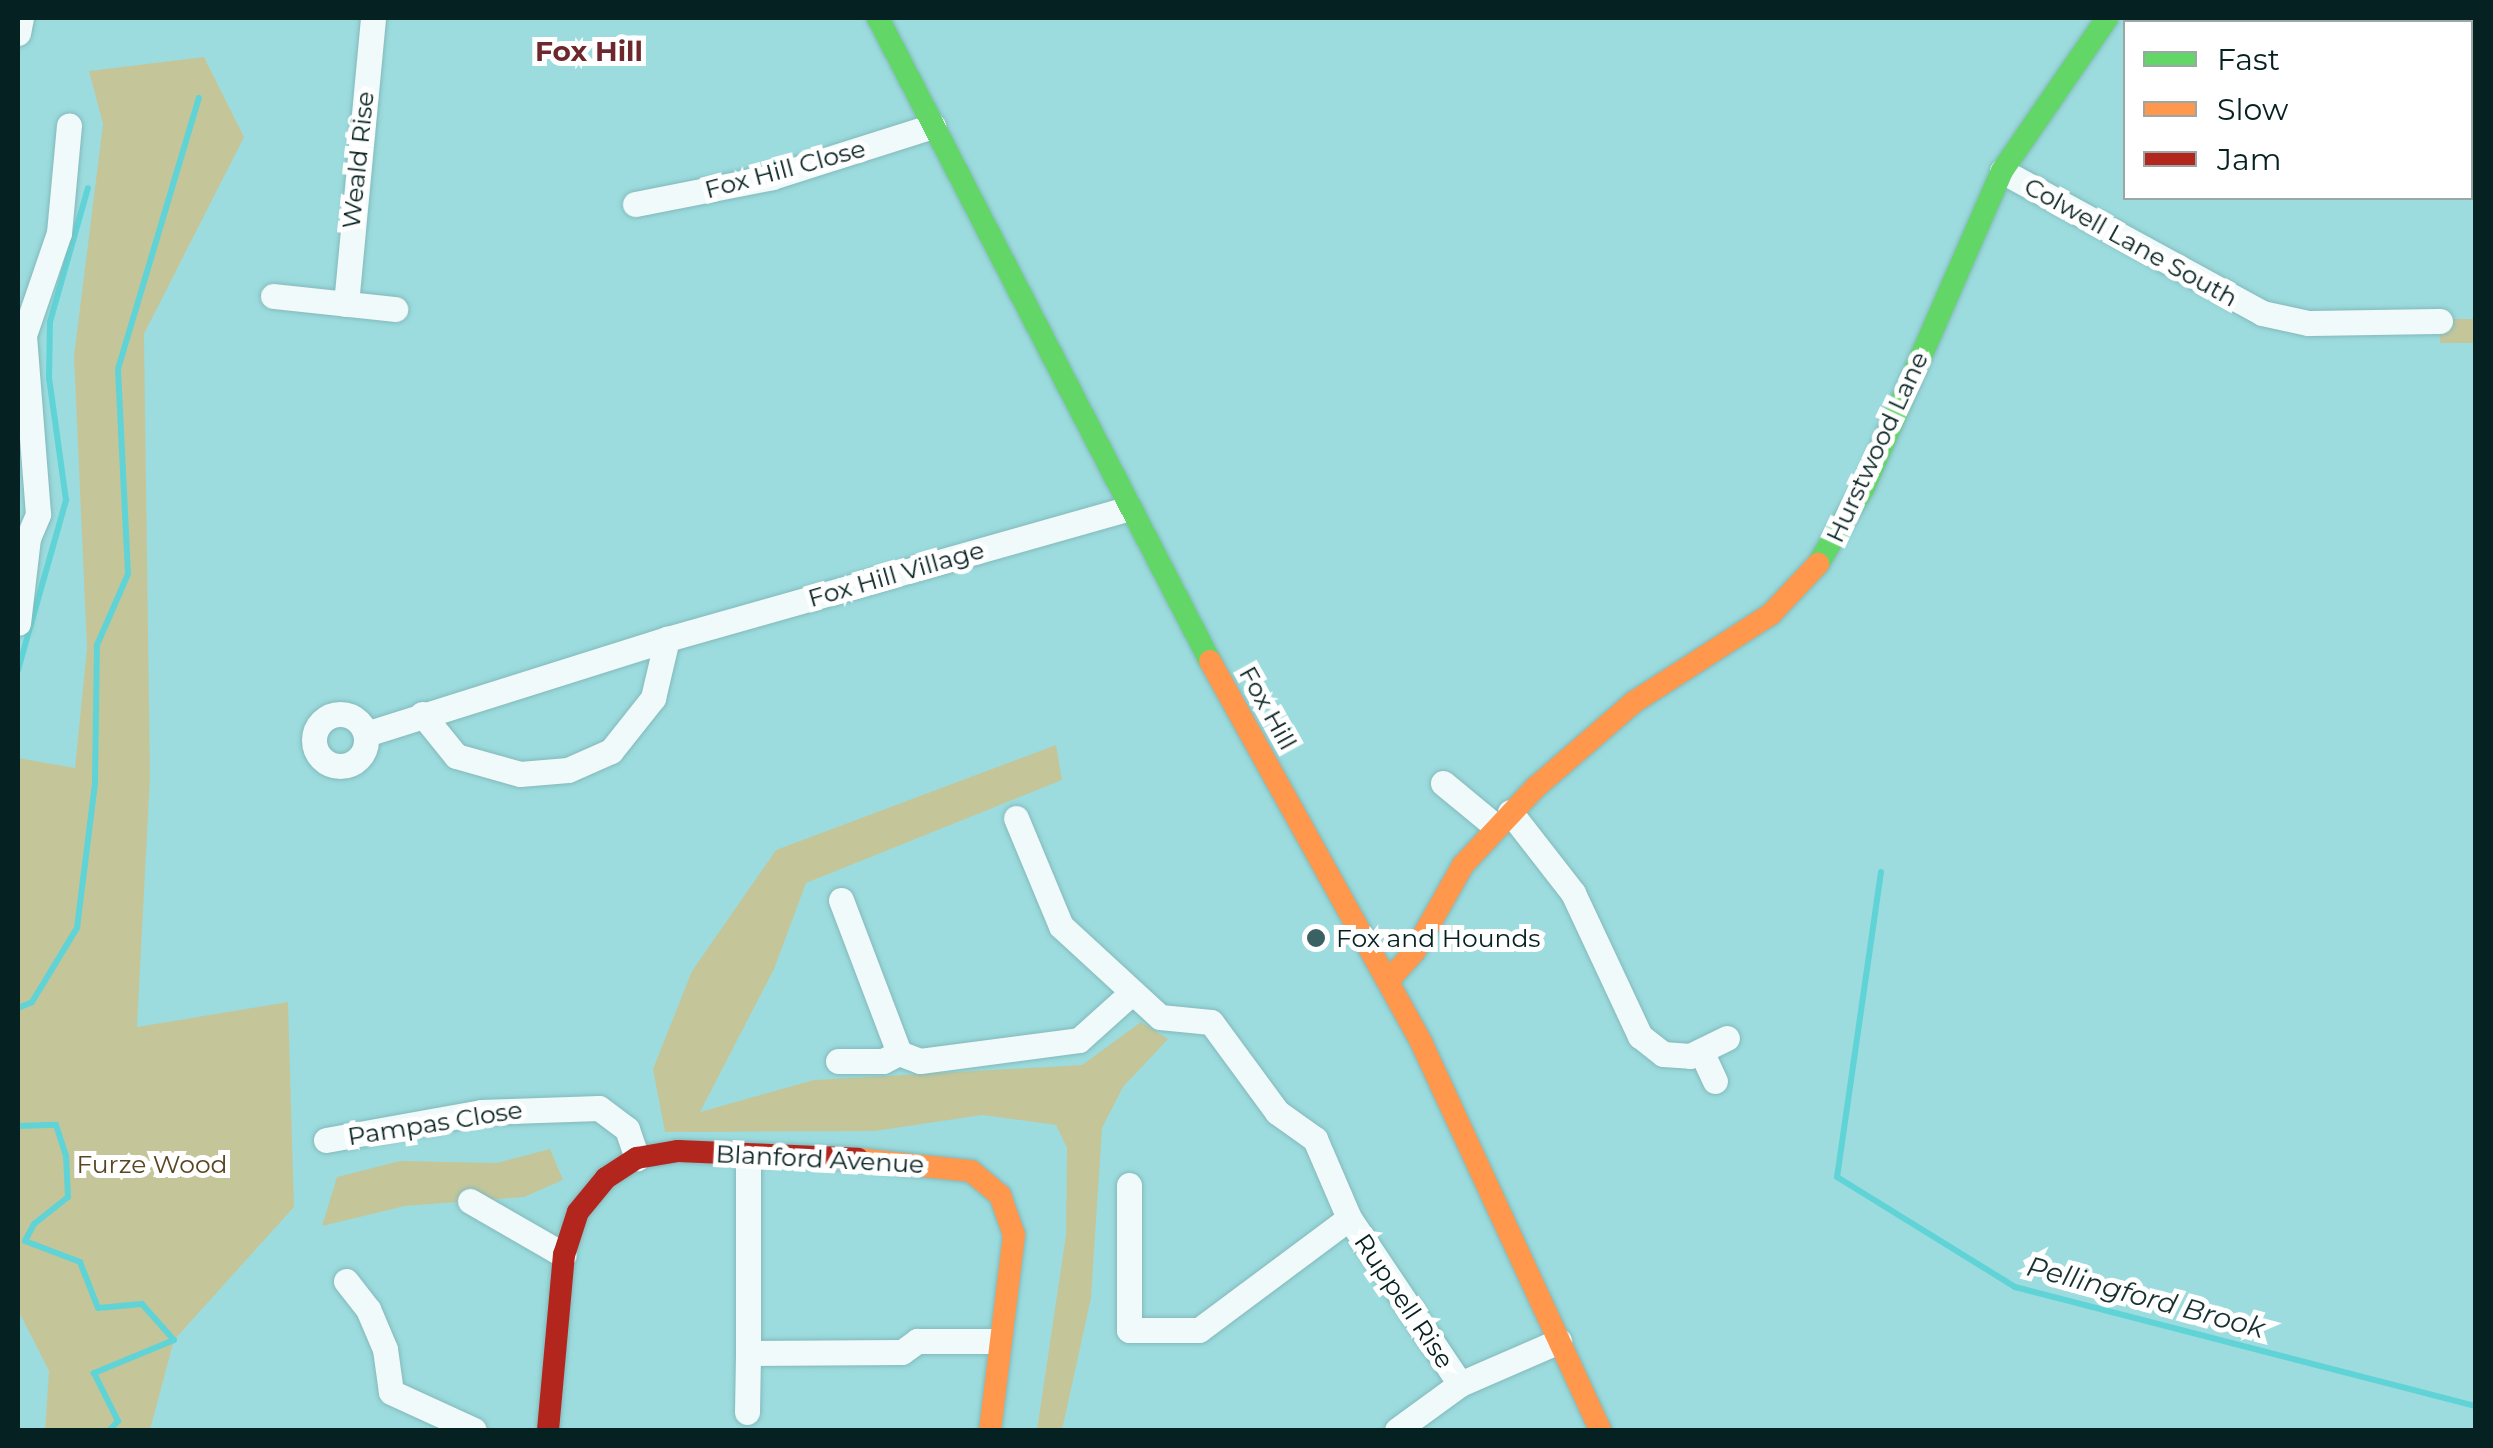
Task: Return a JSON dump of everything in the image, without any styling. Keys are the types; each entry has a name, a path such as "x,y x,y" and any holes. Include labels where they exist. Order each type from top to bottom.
{"street":[{"path":"18,33 20,18"},
{"name":"Weald Rise","path":"346,304 372,18"},
{"name":"Fox Hill","path":"878,18 1126,510 1388,982 1600,1430"},
{"name":"Hurstwood Lane","path":"1388,982 1502,820 1634,702 1772,614 1813,573 1864,488 2002,171 2107,18"},
{"path":"18,623 22,538 38,514 38,454 22,364 21,334 60,233 69,125"},
{"name":"Fox Hill Close","path":"635,204 772,177 933,126"},
{"name":"Colwell Lane South","path":"2002,171 2262,312 2308,323 2440,322"},
{"path":"273,296 396,309"},
{"name":"Fox Hill Village","path":"366,734 666,640 1126,510"},
{"path":"422,714 456,756 520,774 568,770 611,751 653,698 666,640"},
{"path":"1443,783 1502,820 1572,893 1640,1036 1664,1054 1701,1050 1727,1038"},
{"name":"Ruppell Rise","path":"1016,818 1061,926 1128,995 1160,1017 1211,1022 1277,1112 1315,1139 1349,1218 1460,1384"},
{"path":"841,900 899,1053"},
{"path":"838,1061 883,1060 899,1053 920,1061 1078,1040 1128,995"},
{"path":"1701,1050 1714,1081"},
{"name":"Pampas Close","path":"326,1140 481,1112 599,1108 627,1129 637,1158"},
{"name":"Blanford Avenue","path":"637,1158 678,1152 918,1161 971,1171 1000,1195 1014,1235 996,1341 990,1430"},
{"path":"747,1412 748,1155"},
{"path":"548,1430 564,1255 578,1212 606,1178 637,1158"},
{"name":"Ruppell Rise","path":"1129,1185 1130,1330 1200,1330 1349,1218"},
{"path":"470,1201 564,1255"},
{"path":"346,1281 368,1310 385,1349 391,1392 474,1430"},
{"path":"748,1353 902,1352 917,1341 996,1341"},
{"path":"1397,1430 1460,1384 1559,1341"}],"green space":[{"name":"Furze Wood","path":"204,57 244,137 144,334 150,777 137,1027 288,1002 294,1207 174,1340 150,1430 45,1430 49,1371 18,1310 18,758 75,768 87,648 74,356 103,124 89,71"},
{"path":"2440,319 2475,319 2475,343 2440,343"},
{"path":"1056,745 1062,780 806,883 774,969 700,1112 814,1080 1082,1065 1141,1022 1168,1039 1123,1087 1102,1128 1091,1298 1062,1430 1037,1430 1066,1235 1067,1148 1056,1125 982,1115 875,1131 665,1132 653,1069 692,971 776,850"},
{"path":"550,1149 563,1180 524,1197 405,1206 322,1226 337,1177 400,1161 497,1163"}],"waterway":[{"path":"18,1008 32,1002 77,928 95,783 97,645 128,574 118,369 199,98"},
{"path":"18,670 66,500 49,378 50,322 88,188"},
{"name":"Pellingford Brook","path":"1881,872 1837,1177 2015,1287 2476,1406"},
{"path":"18,1126 56,1125 66,1156 68,1197 34,1224 25,1241 80,1262 98,1308 142,1304 174,1340 94,1373 118,1421 110,1430"}],"traffic: fast":[{"path":"878,18 1210,661"},
{"path":"1818,564 1864,487 2002,171 2107,18"}],"traffic: slow":[{"path":"1388,981 1414,952 1463,865 1536,787 1634,702 1771,614 1818,564"},
{"path":"1210,661 1422,1044 1600,1430"},
{"path":"858,1159 971,1171 1000,1195 1014,1235 990,1430"}],"traffic: jam":[{"path":"548,1430 564,1255 578,1212 606,1178 637,1158 678,1151 858,1159"}],"place":[{"name":"Fox and Hounds","path":"1316,938"}],"district":[{"name":"Fox Hill","path":"589,51"}]}
